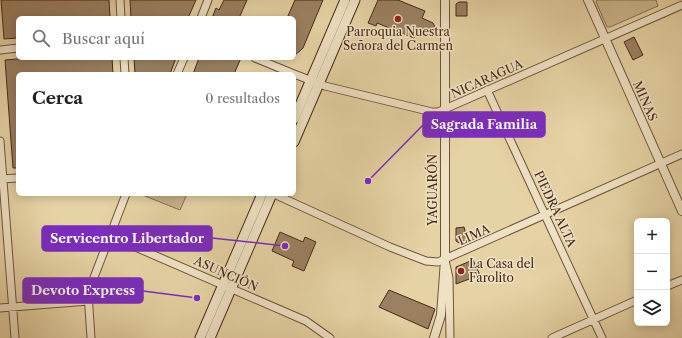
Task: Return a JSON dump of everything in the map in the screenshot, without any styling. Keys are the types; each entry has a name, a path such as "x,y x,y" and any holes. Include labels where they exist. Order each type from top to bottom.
{"main road":[{"path":"296,136 345,0"},
{"path":"296,116 315,83 354,0"},
{"path":"210,338 261,196"},
{"path":"200,338 228,286 272,196"}],"street":[{"path":"120,0 121,16"},
{"path":"201,16 208,0"},
{"name":"YAGUARÓN","path":"434,338 441,314 445,260 445,0"},
{"name":"MINAS","path":"588,0 682,211"},
{"name":"NICARAGUA","path":"296,75 315,83 432,112 445,110 487,90 682,5"},
{"path":"0,50 16,48"},
{"path":"124,60 125,72"},
{"path":"178,72 183,60"},
{"name":"NICARAGUA","path":"260,60 289,72"},
{"name":"PIEDRA ALTA","path":"487,90 602,338"},
{"path":"0,141 1,179 14,338"},
{"name":"LIMA","path":"278,196 426,261 438,262 682,154"},
{"path":"1,179 16,178"},
{"path":"91,338 88,302 90,284 125,196"},
{"name":"ASUNCIÓN","path":"110,236 306,321 330,338"},
{"name":"YAGUARÓN","path":"445,260 449,278 450,336"},
{"path":"670,285 682,280"},
{"path":"552,338 634,301"},
{"path":"0,308 88,302"}],"shaded area":[{"path":"597,0 656,0 658,6 607,27 596,2"},
{"path":"145,196 186,196 180,210"}],"building":[{"path":"1,0 109,0 110,16 16,16 16,38 4,39"},
{"path":"130,0 196,0 189,16 131,16"},
{"path":"224,0 247,0 240,16 213,16 216,8 219,10"},
{"path":"295,0 323,0 303,48 296,54 296,16 288,16"},
{"name":"Parroquia Nuestra Señora del Carmen","path":"378,0 398,0 425,11 422,18 433,23 435,27 433,33 426,35 417,32 414,38 377,23 376,26 368,23"},
{"path":"459,2 467,2 467,16 456,16 456,4"},
{"path":"634,37 643,55 633,60 624,42"},
{"path":"5,60 112,60 113,72 16,72 16,168 13,168"},
{"path":"134,60 175,60 171,72 135,72"},
{"path":"198,60 240,60 235,72 194,72"},
{"path":"464,227 467,239 459,243 456,241 456,228"},
{"path":"280,232 303,242 305,237 316,242 304,271 292,266 294,261 272,251"},
{"path":"473,260 480,275 456,284 456,267"},
{"path":"389,290 435,309 428,329 379,307"}],"place":[{"name":"Parroquia Nuestra Señora del Carmen","path":"398,19"},
{"name":"Sagrada Familia","path":"368,181"},
{"name":"Servicentro Libertador","path":"285,246"},
{"name":"La Casa del Farolito","path":"461,271"},
{"name":"Devoto Express","path":"197,298"}]}
